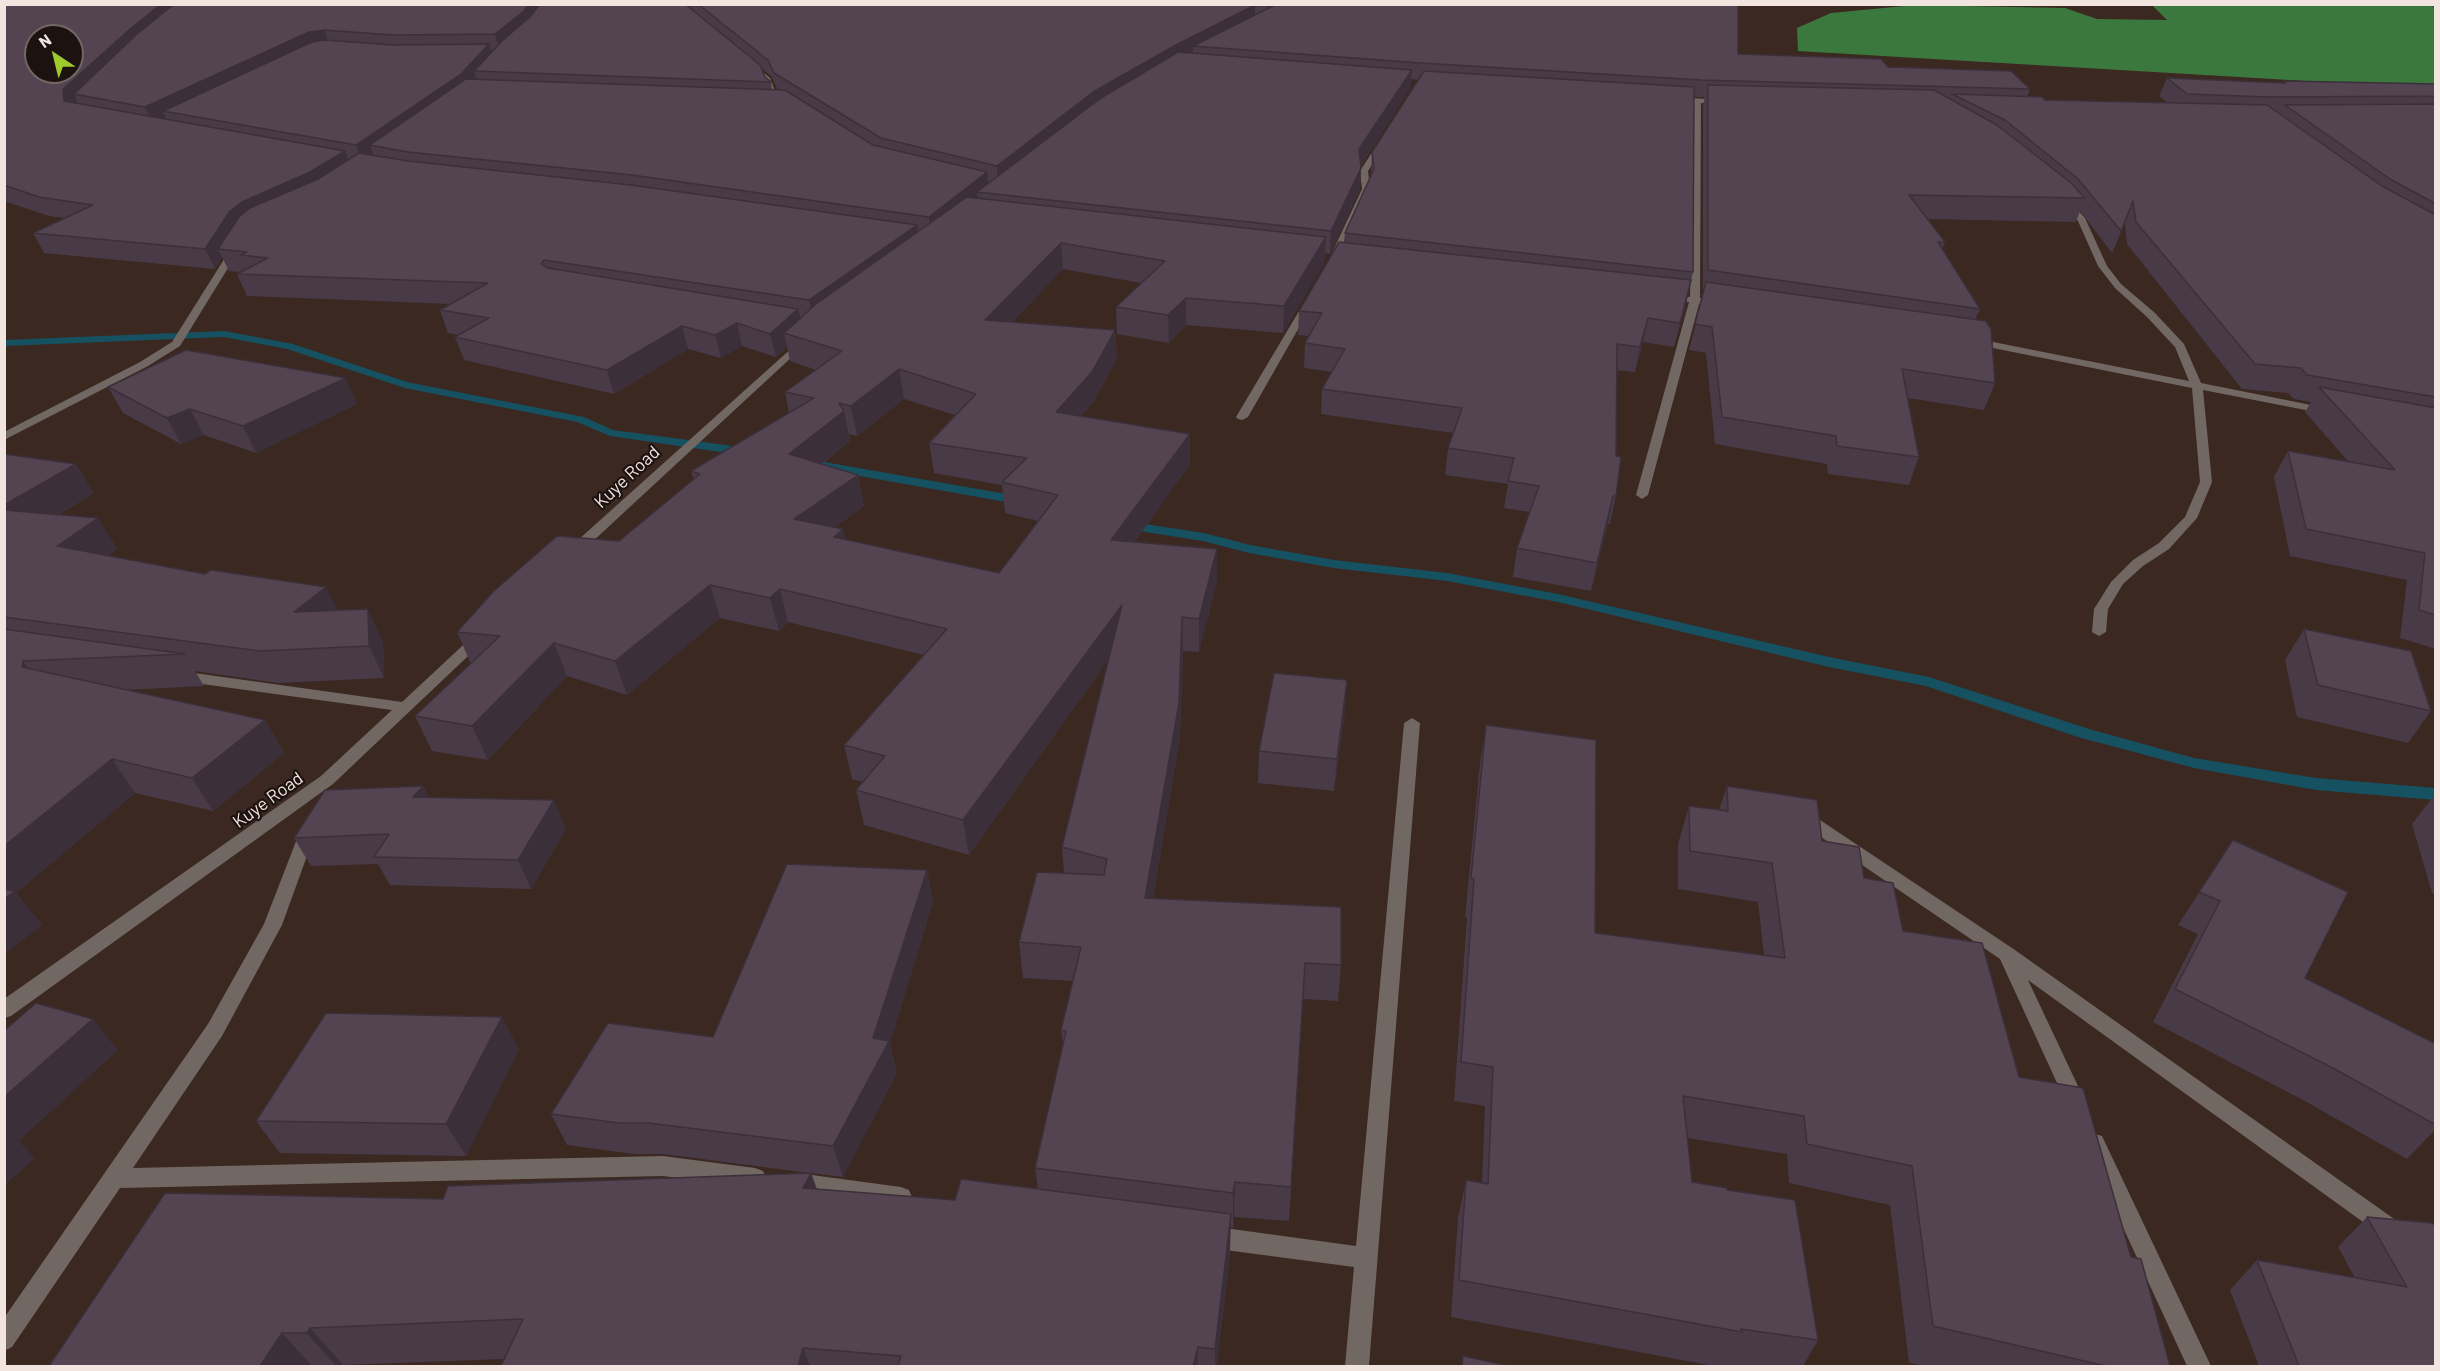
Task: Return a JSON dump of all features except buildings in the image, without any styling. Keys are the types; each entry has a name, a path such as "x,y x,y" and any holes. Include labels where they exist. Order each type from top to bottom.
{"street":[{"path":"742,58 768,79 772,92 786,102 772,104"},
{"path":"1662,99 1732,102"},
{"path":"1642,495 1695,300 1697,101"},
{"path":"1328,269 1366,189 1364,171 1389,132"},
{"path":"2057,195 2082,220 2103,266 2118,286 2151,315 2180,346 2197,387 2206,482 2191,518 2164,546 2138,563 2118,582 2102,609 2099,632"},
{"path":"4,437 134,370 176,344 244,234"},
{"path":"1322,258 1346,261"},
{"path":"1660,296 1730,305"},
{"path":"1242,417 1311,299"},
{"name":"Kuye Road","path":"562,562 816,328"},
{"path":"1959,339 2332,413"},
{"name":"Kuye Road","path":"4,1010 327,780 491,626"},
{"path":"169,674 404,707"},
{"path":"1357,1366 1412,723"},
{"path":"4,1339 215,1030 273,925 327,780"},
{"path":"1794,811 2008,955 2406,1241"},
{"path":"2008,955 2199,1366"},
{"path":"114,1178 663,1166 921,1200"},
{"path":"1190,1235 1366,1257"}],"green space":[{"path":"1915,5 2065,8 2097,19 2167,20 2153,6 2123,5 2427,5 2435,7 2435,91 2425,88 1798,51 1797,28 1831,13"}],"waterway":[{"path":"4,343 224,334 289,346 405,385 580,419 610,433 748,452"},
{"path":"813,464 1023,501"},
{"path":"1125,525 1204,537 1249,549 1334,564 1447,577 1558,598 1829,662 1929,682 2084,733 2194,763 2316,784 2436,794"}]}
